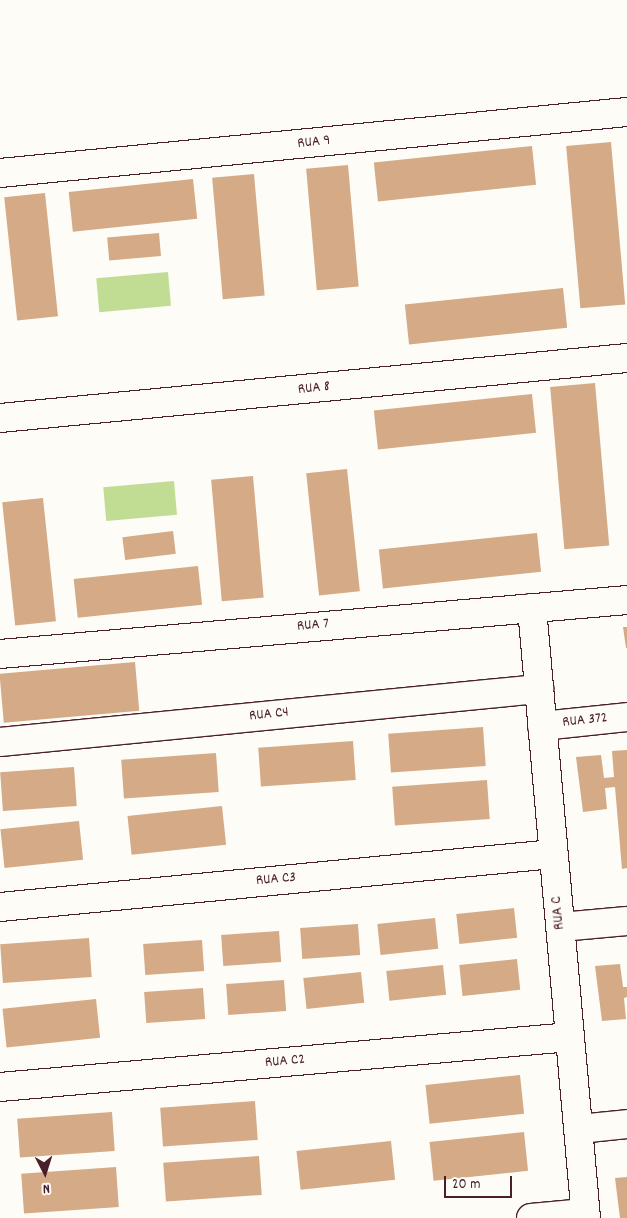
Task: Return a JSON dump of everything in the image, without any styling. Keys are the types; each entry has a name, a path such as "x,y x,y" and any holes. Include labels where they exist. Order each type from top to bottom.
{"street":[{"name":"RUA 9","path":"0,173 627,112"},
{"name":"RUA 8","path":"0,418 627,358"},
{"name":"RUA 7","path":"0,654 627,600"},
{"name":"RUA C","path":"532,608 586,1216"},
{"name":"RUA C4","path":"0,742 539,689"},
{"name":"RUA 372","path":"542,726 627,717"},
{"name":"RUA C3","path":"0,907 553,854"},
{"path":"561,927 627,921"},
{"name":"RUA C2","path":"0,1087 570,1037"},
{"path":"579,1129 627,1124"},
{"path":"531,1218 586,1216"}],"green space":[{"path":"168,272 171,306 99,312 96,278"},
{"path":"174,481 177,515 106,521 103,487"}],"building":[{"path":"611,142 625,304 580,308 566,146"},
{"path":"532,146 536,185 378,201 374,163"},
{"path":"348,165 359,287 317,290 306,169"},
{"path":"254,174 265,296 223,299 212,178"},
{"path":"193,179 197,219 73,232 69,192"},
{"path":"45,193 58,316 17,321 4,197"},
{"path":"159,233 161,256 109,260 107,238"},
{"path":"563,288 567,328 409,344 405,305"},
{"path":"595,383 609,545 564,549 550,387"},
{"path":"532,394 536,433 378,449 374,411"},
{"path":"347,469 360,591 319,596 306,473"},
{"path":"253,476 264,598 222,601 211,480"},
{"path":"43,498 56,621 15,626 2,502"},
{"path":"173,531 176,554 125,560 122,537"},
{"path":"537,533 541,572 383,588 379,550"},
{"path":"198,566 202,605 78,618 74,579"},
{"path":"623,627 627,627 627,648 626,648"},
{"path":"135,662 139,711 4,723 0,674"},
{"path":"483,727 486,766 391,773 388,734"},
{"path":"353,741 356,780 261,787 258,748"},
{"path":"627,750 627,868 622,869 615,787 605,788 607,809 583,812 576,757 601,755 604,778 614,777 612,751"},
{"path":"216,753 219,792 124,799 121,760"},
{"path":"74,767 77,806 3,811 0,772"},
{"path":"487,780 490,819 395,826 392,787"},
{"path":"222,806 226,845 132,855 128,816"},
{"path":"79,821 83,860 5,868 0,829"},
{"path":"514,908 517,938 459,944 456,914"},
{"path":"435,918 438,949 381,955 377,924"},
{"path":"358,924 360,955 302,959 300,928"},
{"path":"279,931 281,962 223,966 221,935"},
{"path":"89,938 92,977 3,983 0,944"},
{"path":"202,940 204,971 145,975 143,944"},
{"path":"517,959 520,990 463,996 459,965"},
{"path":"620,964 623,987 627,987 627,997 624,998 626,1019 602,1021 595,966"},
{"path":"443,965 446,995 389,1001 386,971"},
{"path":"361,972 364,1003 307,1009 303,978"},
{"path":"284,980 286,1011 228,1015 226,984"},
{"path":"203,988 205,1019 146,1023 144,992"},
{"path":"96,999 100,1038 7,1048 3,1009"},
{"path":"520,1075 524,1114 430,1124 426,1085"},
{"path":"255,1101 258,1140 163,1147 160,1108"},
{"path":"112,1112 115,1151 20,1158 17,1119"},
{"path":"524,1132 528,1171 434,1181 430,1142"},
{"path":"391,1141 395,1180 301,1190 297,1151"},
{"path":"259,1156 262,1195 166,1202 163,1163"},
{"path":"116,1167 119,1207 24,1214 21,1174"},
{"path":"627,1177 627,1218 620,1218 615,1178"}]}
